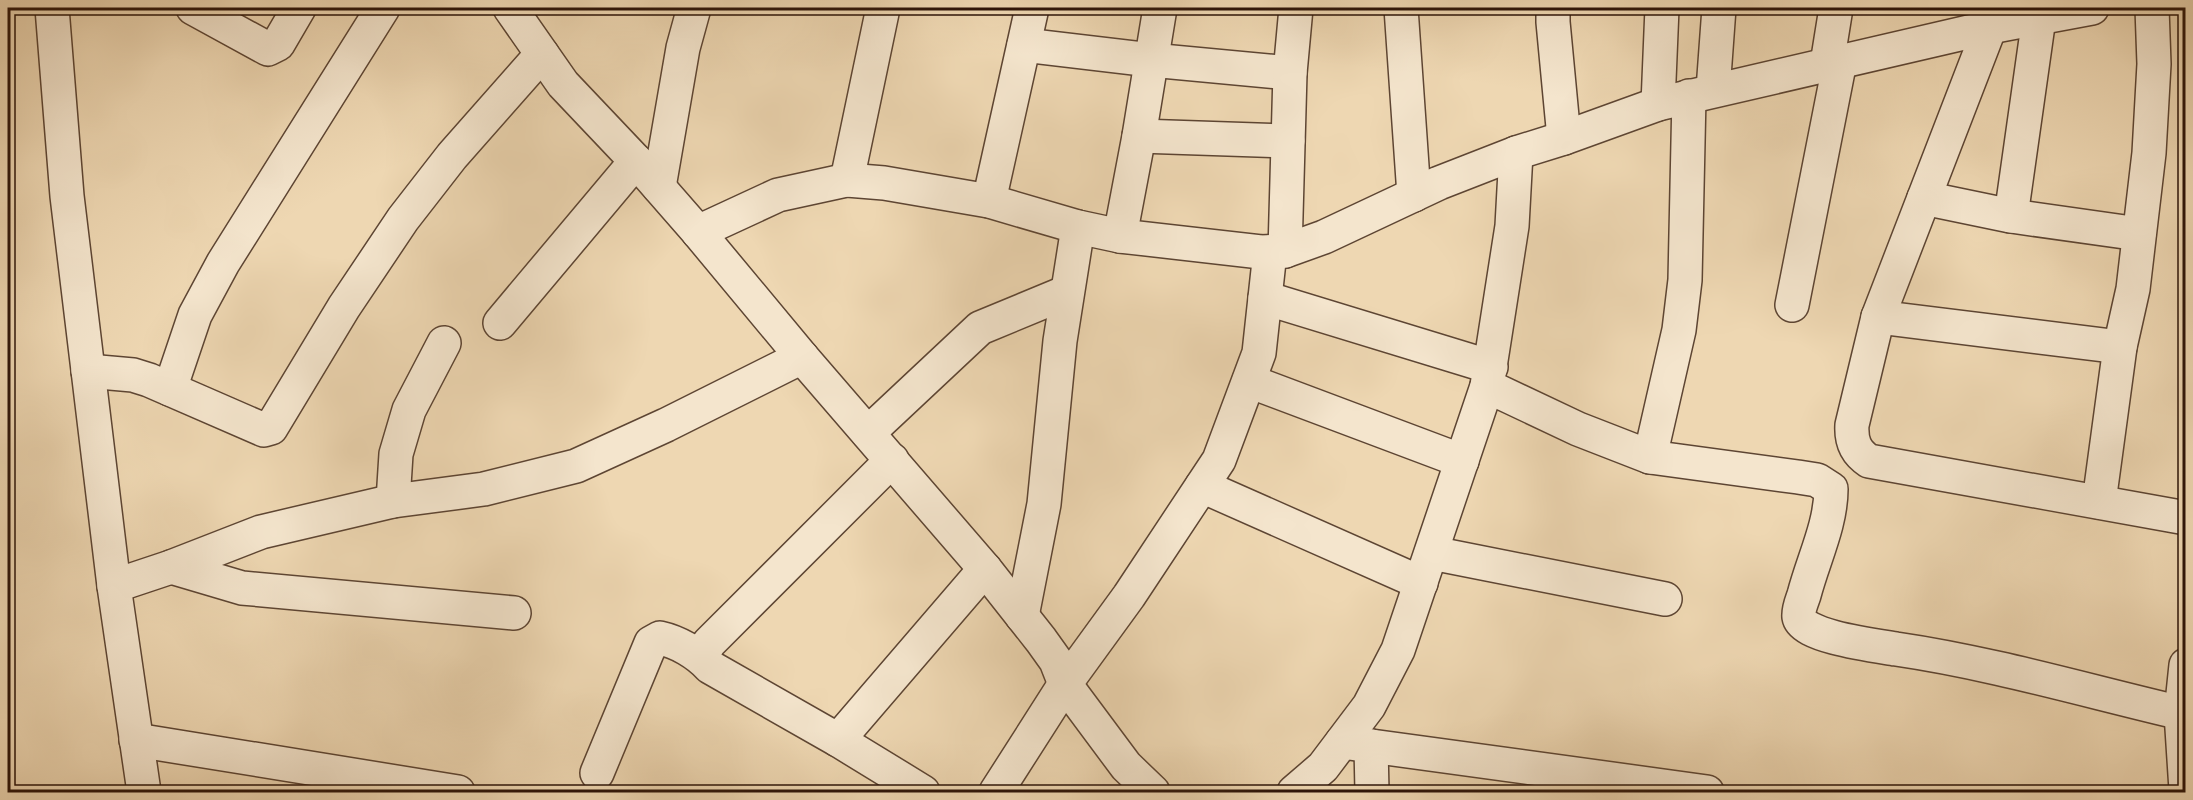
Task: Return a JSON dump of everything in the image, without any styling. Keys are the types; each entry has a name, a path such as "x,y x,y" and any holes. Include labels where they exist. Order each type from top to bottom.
{"street":[{"path":"52,8 67,196 114,586 144,792"},
{"path":"193,8 268,49 278,44 298,8"},
{"path":"170,389 195,315 223,263 383,8"},
{"path":"659,188 683,48 694,8"},
{"path":"847,180 883,8"},
{"path":"989,201 1032,8"},
{"path":"1120,236 1160,8"},
{"path":"996,792 1065,684 1129,596 1219,460 1260,353 1265,298 1277,251 1288,141 1290,73 1296,8"},
{"path":"1401,8 1414,195"},
{"path":"1553,8 1564,138"},
{"path":"1650,457 1679,330 1685,280 1687,97 1662,8"},
{"path":"1687,97 1719,8"},
{"path":"1792,305 1834,62 1836,8"},
{"path":"698,232 778,195 847,180 884,183 989,201 1078,227 1120,236 1277,251 1324,237 1414,195 1516,153 1687,97 1834,62 1989,17 2039,18 2092,8"},
{"path":"2099,502 2120,347 2133,289 2149,153 2154,64 2152,8"},
{"path":"512,9 563,84 636,161 698,232 802,357 985,569 1056,661 1065,684 1126,766 1153,792"},
{"path":"1989,17 1924,198 1878,317 1852,425 1852,438 1859,455 1869,461 2186,518"},
{"path":"2012,216 2039,18"},
{"path":"1024,45 1290,73"},
{"path":"88,371 133,375 264,430 271,428 344,307 403,219 452,156 542,54"},
{"path":"1139,136 1288,141"},
{"path":"1372,792 1356,744 1369,706 1398,650 1489,377 1512,226 1516,153"},
{"path":"500,323 636,161"},
{"path":"1924,198 2012,216 2139,234"},
{"path":"1022,616 1044,504 1060,341 1078,227"},
{"path":"868,433 980,328 1067,292"},
{"path":"1265,298 1489,377 1578,429 1650,457 1817,480 1831,489 1831,508 1808,578 1799,616 1802,622 1838,640 1937,655 2181,713"},
{"path":"1878,317 2120,347"},
{"path":"393,501 396,454 409,410 444,343"},
{"path":"114,586 171,567 261,532 393,501 484,489 576,466 666,425 802,357"},
{"path":"1249,381 1462,461"},
{"path":"701,657 710,643 892,460"},
{"path":"1202,486 1427,568 1665,599"},
{"path":"171,567 242,588 514,613"},
{"path":"838,740 985,569"},
{"path":"597,773 651,643 660,638 671,641 701,657 710,667 838,740 923,792"},
{"path":"2186,665 2181,713 2186,790"},
{"path":"136,740 458,792"},
{"path":"1294,792 1323,766 1356,744 1612,787 1707,792"}]}
